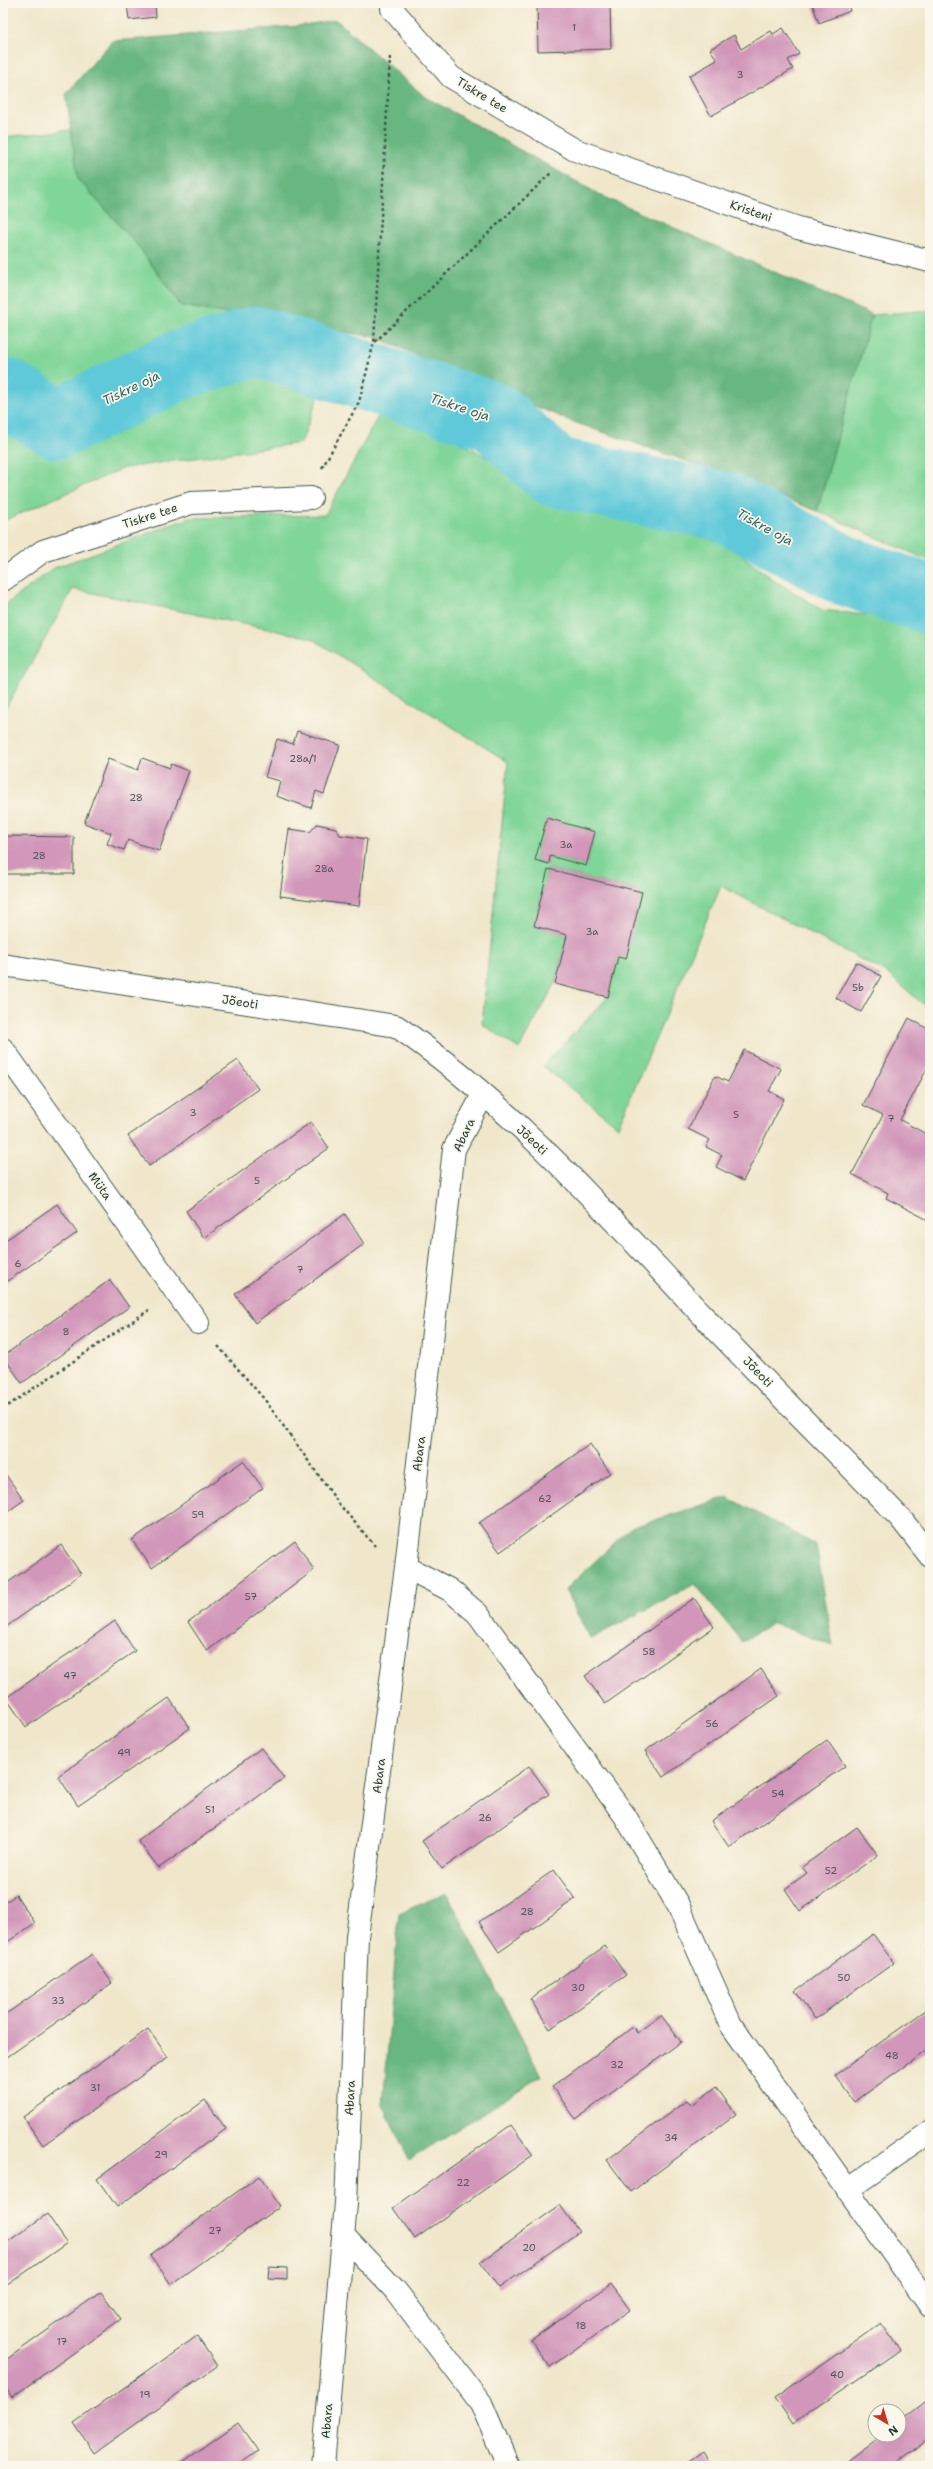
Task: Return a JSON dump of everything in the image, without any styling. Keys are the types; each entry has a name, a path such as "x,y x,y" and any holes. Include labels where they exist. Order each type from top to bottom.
{"street":[{"name":"Tiskre tee","path":"392,6 451,77 575,150"},
{"name":"Kristeni","path":"575,150 798,228 930,261"},
{"name":"Tiskre tee","path":"3,580 43,551 191,503 311,498"},
{"name":"Jõeoti","path":"3,965 40,972 396,1026 434,1052 484,1095 578,1184 694,1307 901,1519 930,1556"},
{"name":"Müta","path":"3,1049 198,1323"},
{"name":"Abara","path":"323,2466 343,2235 357,1937 406,1567 454,1149 484,1095"},
{"path":"406,1567 450,1590 478,1614 625,1816 678,1905 731,2025 930,2306"},
{"path":"847,2190 930,2132"},
{"path":"343,2235 396,2291 481,2403 508,2466"}],"path":[{"path":"311,498 315,482 359,402 374,342 392,6"},
{"path":"374,342 575,150"},
{"path":"3,1409 176,1292"},
{"path":"198,1323 265,1400 339,1504 377,1549"}],"green space":[{"path":"336,20 424,96 604,197 872,315 817,511 732,477 568,420 375,337 182,306 138,246 78,179 66,94 112,41 298,26"},
{"path":"72,130 78,179 138,246 181,306 342,332 301,443 124,468 3,521 3,137"},
{"path":"930,310 930,561 817,511 872,315"},
{"path":"388,398 534,486 728,544 772,579 822,610 930,622 930,1010 887,973 721,886 618,1127 543,1066 608,997 618,957 642,892 548,869 534,926 567,935 555,984 519,1049 482,1024 508,762 311,638 73,589 3,713 3,607 54,568 189,518 325,515","holes":["547,819 595,832 586,866 550,856 548,864 535,860"]},
{"path":"727,1497 816,1545 833,1646 773,1623 742,1642 695,1584 590,1639 565,1590 630,1528"},
{"path":"447,1893 541,2076 409,2160 383,2105 399,1913"}],"building":[{"path":"127,3 155,3 156,17 129,20"},
{"path":"554,3 610,3 611,49 538,51 537,5"},
{"path":"812,3 848,3 850,11 819,23"},
{"path":"783,28 799,54 788,60 793,69 711,116 689,76 717,60 710,49 734,35 741,49 771,31 773,34"},
{"path":"297,731 340,745 324,794 316,791 311,808 276,796 280,781 265,777 277,739 293,744"},
{"path":"142,758 170,768 171,764 189,771 159,851 128,840 124,850 107,844 111,833 84,823 108,759 138,770"},
{"path":"547,818 595,832 586,866 550,856 549,864 535,860"},
{"path":"317,824 336,828 340,835 367,839 359,906 280,896 289,829 310,832"},
{"path":"3,836 74,837 74,874 3,874"},
{"path":"548,869 642,892 626,959 618,957 608,997 555,984 567,935 534,926"},
{"path":"856,962 881,976 861,1012 836,998"},
{"path":"909,1018 930,1030 930,1063 900,1120 930,1136 930,1221 886,1198 888,1193 852,1174 883,1115 863,1105"},
{"path":"744,1050 781,1069 769,1091 784,1099 743,1181 716,1167 722,1155 706,1147 710,1140 688,1129 715,1076 728,1082"},
{"path":"238,1060 258,1089 149,1166 128,1136"},
{"path":"311,1122 329,1148 204,1238 186,1211"},
{"path":"57,1204 77,1233 3,1284 3,1242"},
{"path":"345,1214 364,1244 255,1323 235,1294"},
{"path":"110,1280 129,1307 22,1383 3,1356"},
{"path":"590,1444 610,1473 500,1552 479,1523"},
{"path":"243,1461 263,1488 152,1568 132,1540"},
{"path":"3,1471 24,1500 3,1515"},
{"path":"295,1541 314,1570 207,1651 188,1622"},
{"path":"61,1545 81,1574 3,1629 3,1586"},
{"path":"694,1598 714,1627 605,1704 585,1676"},
{"path":"115,1621 135,1651 26,1727 6,1698"},
{"path":"761,1669 779,1696 663,1777 645,1751"},
{"path":"169,1698 190,1728 78,1806 58,1776"},
{"path":"827,1740 845,1766 729,1847 711,1821"},
{"path":"261,1748 284,1778 159,1868 138,1841"},
{"path":"529,1766 549,1794 442,1869 422,1841"},
{"path":"857,1827 878,1855 800,1911 785,1889 807,1873 802,1867"},
{"path":"554,1870 575,1899 499,1952 479,1922"},
{"path":"16,1895 35,1923 3,1945 3,1904"},
{"path":"873,1934 894,1963 815,2019 795,1991"},
{"path":"605,1946 626,1975 550,2029 530,1999"},
{"path":"92,1954 112,1983 3,2060 3,2016"},
{"path":"930,2007 930,2048 854,2102 835,2075"},
{"path":"661,2015 681,2042 576,2119 552,2087 633,2027 637,2033"},
{"path":"148,2029 168,2057 43,2145 23,2117"},
{"path":"716,2087 736,2114 631,2192 607,2160 687,2100 692,2105"},
{"path":"205,2100 226,2129 117,2207 97,2179"},
{"path":"511,2125 533,2155 415,2239 393,2208"},
{"path":"259,2176 280,2206 171,2284 150,2255"},
{"path":"560,2205 579,2232 499,2288 480,2262"},
{"path":"47,2214 67,2243 3,2288 3,2245"},
{"path":"269,2267 287,2268 287,2279 268,2278"},
{"path":"611,2284 630,2310 550,2367 531,2340"},
{"path":"101,2292 121,2319 12,2397 3,2384 3,2362"},
{"path":"881,2323 900,2350 793,2424 775,2398"},
{"path":"197,2336 217,2366 94,2453 74,2423"},
{"path":"930,2398 930,2437 891,2466 840,2466 870,2443 907,2443 907,2416"},
{"path":"238,2423 258,2451 237,2466 177,2466"},
{"path":"703,2452 712,2466 683,2466"}],"waterway":[{"name":"Tiskre oja","path":"3,392 58,424 177,366 257,341 494,417 555,472 726,507 841,569 930,600"}]}
